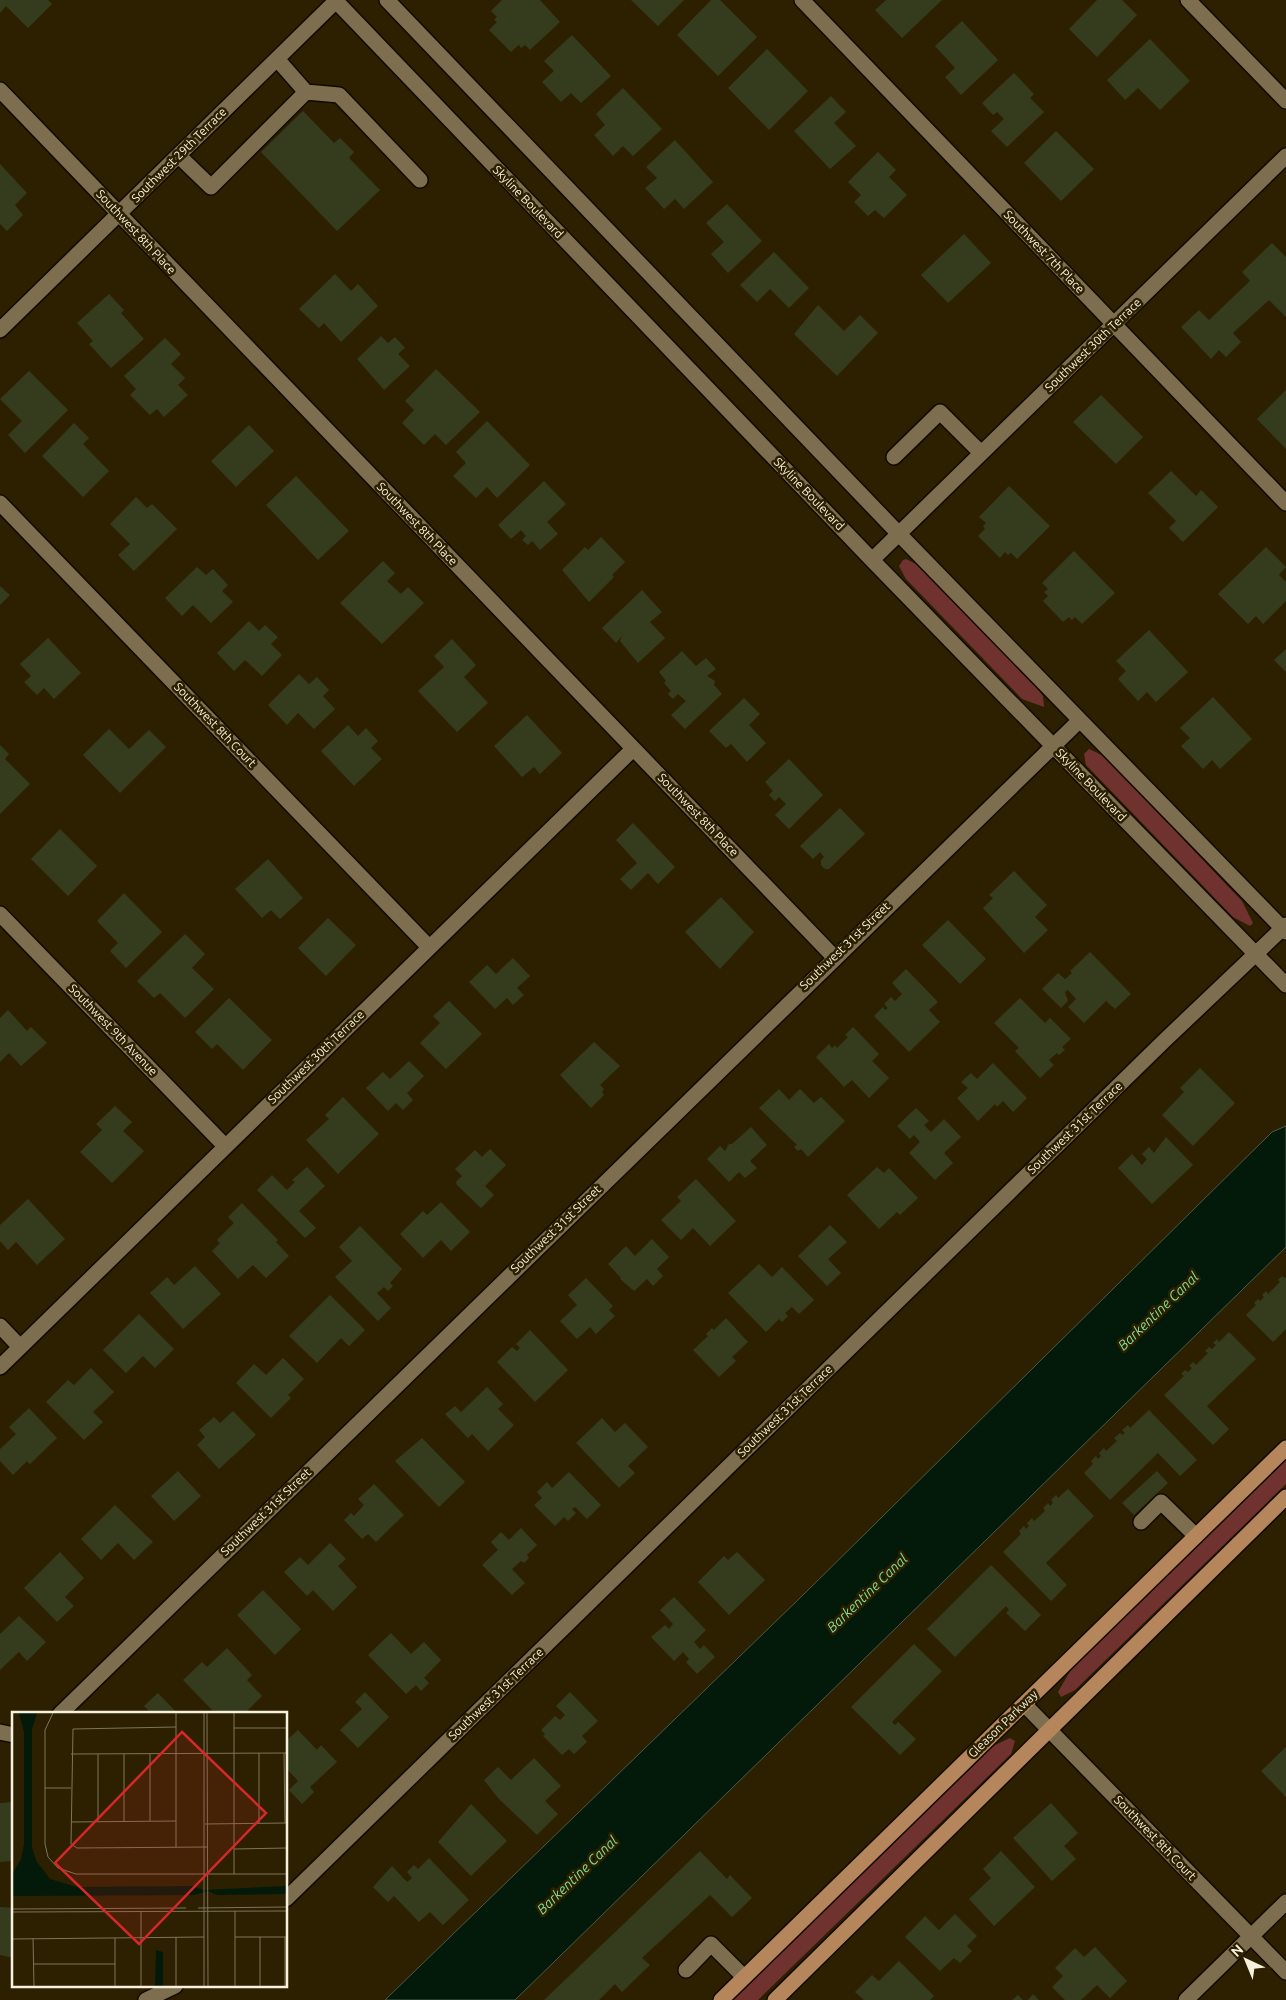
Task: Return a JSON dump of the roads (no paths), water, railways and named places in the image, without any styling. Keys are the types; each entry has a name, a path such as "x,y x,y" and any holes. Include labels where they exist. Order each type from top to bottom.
{"main road":[{"name":"Gleason Parkway","path":"721,2000 1286,1448"},
{"path":"775,2000 1286,1497"}],"street":[{"name":"Southwest 29th Terrace","path":"0,330 336,0"},
{"name":"Skyline Boulevard","path":"336,0 872,560 1286,985"},
{"path":"387,0 899,534 1285,928"},
{"name":"Southwest 7th Place","path":"802,0 1286,502"},
{"path":"1188,0 1286,102"},
{"path":"276,59 306,92 339,95 420,180"},
{"name":"Southwest 8th Place","path":"0,90 90,182 118,215 834,958"},
{"path":"179,156 211,186 306,92"},
{"name":"Southwest 30th Terrace","path":"872,560 1286,156"},
{"path":"894,457 940,412 981,453"},
{"name":"Southwest 8th Court","path":"0,503 429,947"},
{"name":"Southwest 31st Street","path":"62,1712 1080,720"},
{"name":"Southwest 30th Terrace","path":"0,1367 633,749"},
{"name":"Southwest 9th Avenue","path":"0,914 225,1146"},
{"name":"Southwest 31st Terrace","path":"288,1897 1256,953 1285,928"},
{"path":"0,1326 20,1347"},
{"path":"1141,1522 1161,1502 1196,1536"},
{"name":"Southwest 8th Court","path":"1024,1704 1286,1972"},
{"path":"1186,2000 1286,1902"},
{"path":"686,1970 711,1944 744,1977"},
{"path":"146,2000 171,1988"}],"water":[{"name":"Barkentine Canal","path":"1286,1126 1286,1247 515,2000 385,2000 802,1596 1272,1132"}]}
